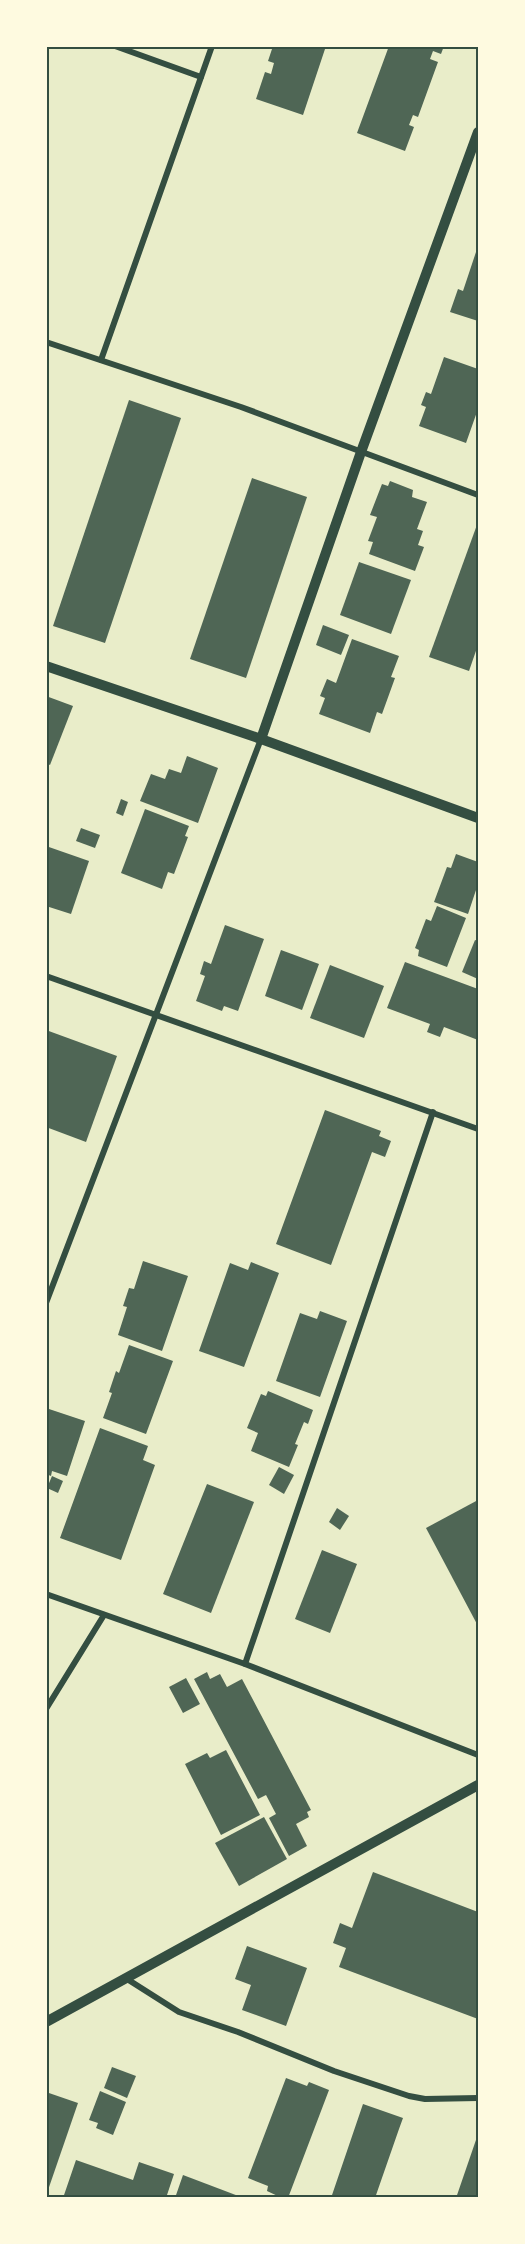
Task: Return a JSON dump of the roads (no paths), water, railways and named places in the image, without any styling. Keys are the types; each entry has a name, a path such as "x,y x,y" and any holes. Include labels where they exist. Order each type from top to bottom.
{"street":[{"path":"115,46 201,77"},
{"path":"101,360 212,46"},
{"path":"46,1303 49,1290 261,739 361,452 478,132"},
{"path":"46,342 241,407 478,495"},
{"path":"46,666 261,739 478,818"},
{"path":"46,976 478,1129"},
{"path":"245,1664 433,1112"},
{"path":"46,1594 245,1664 478,1755"},
{"path":"46,1709 104,1615"},
{"path":"46,2022 478,1785"},
{"path":"127,1979 179,2013 238,2032 334,2071 417,2097 478,2098"}]}
